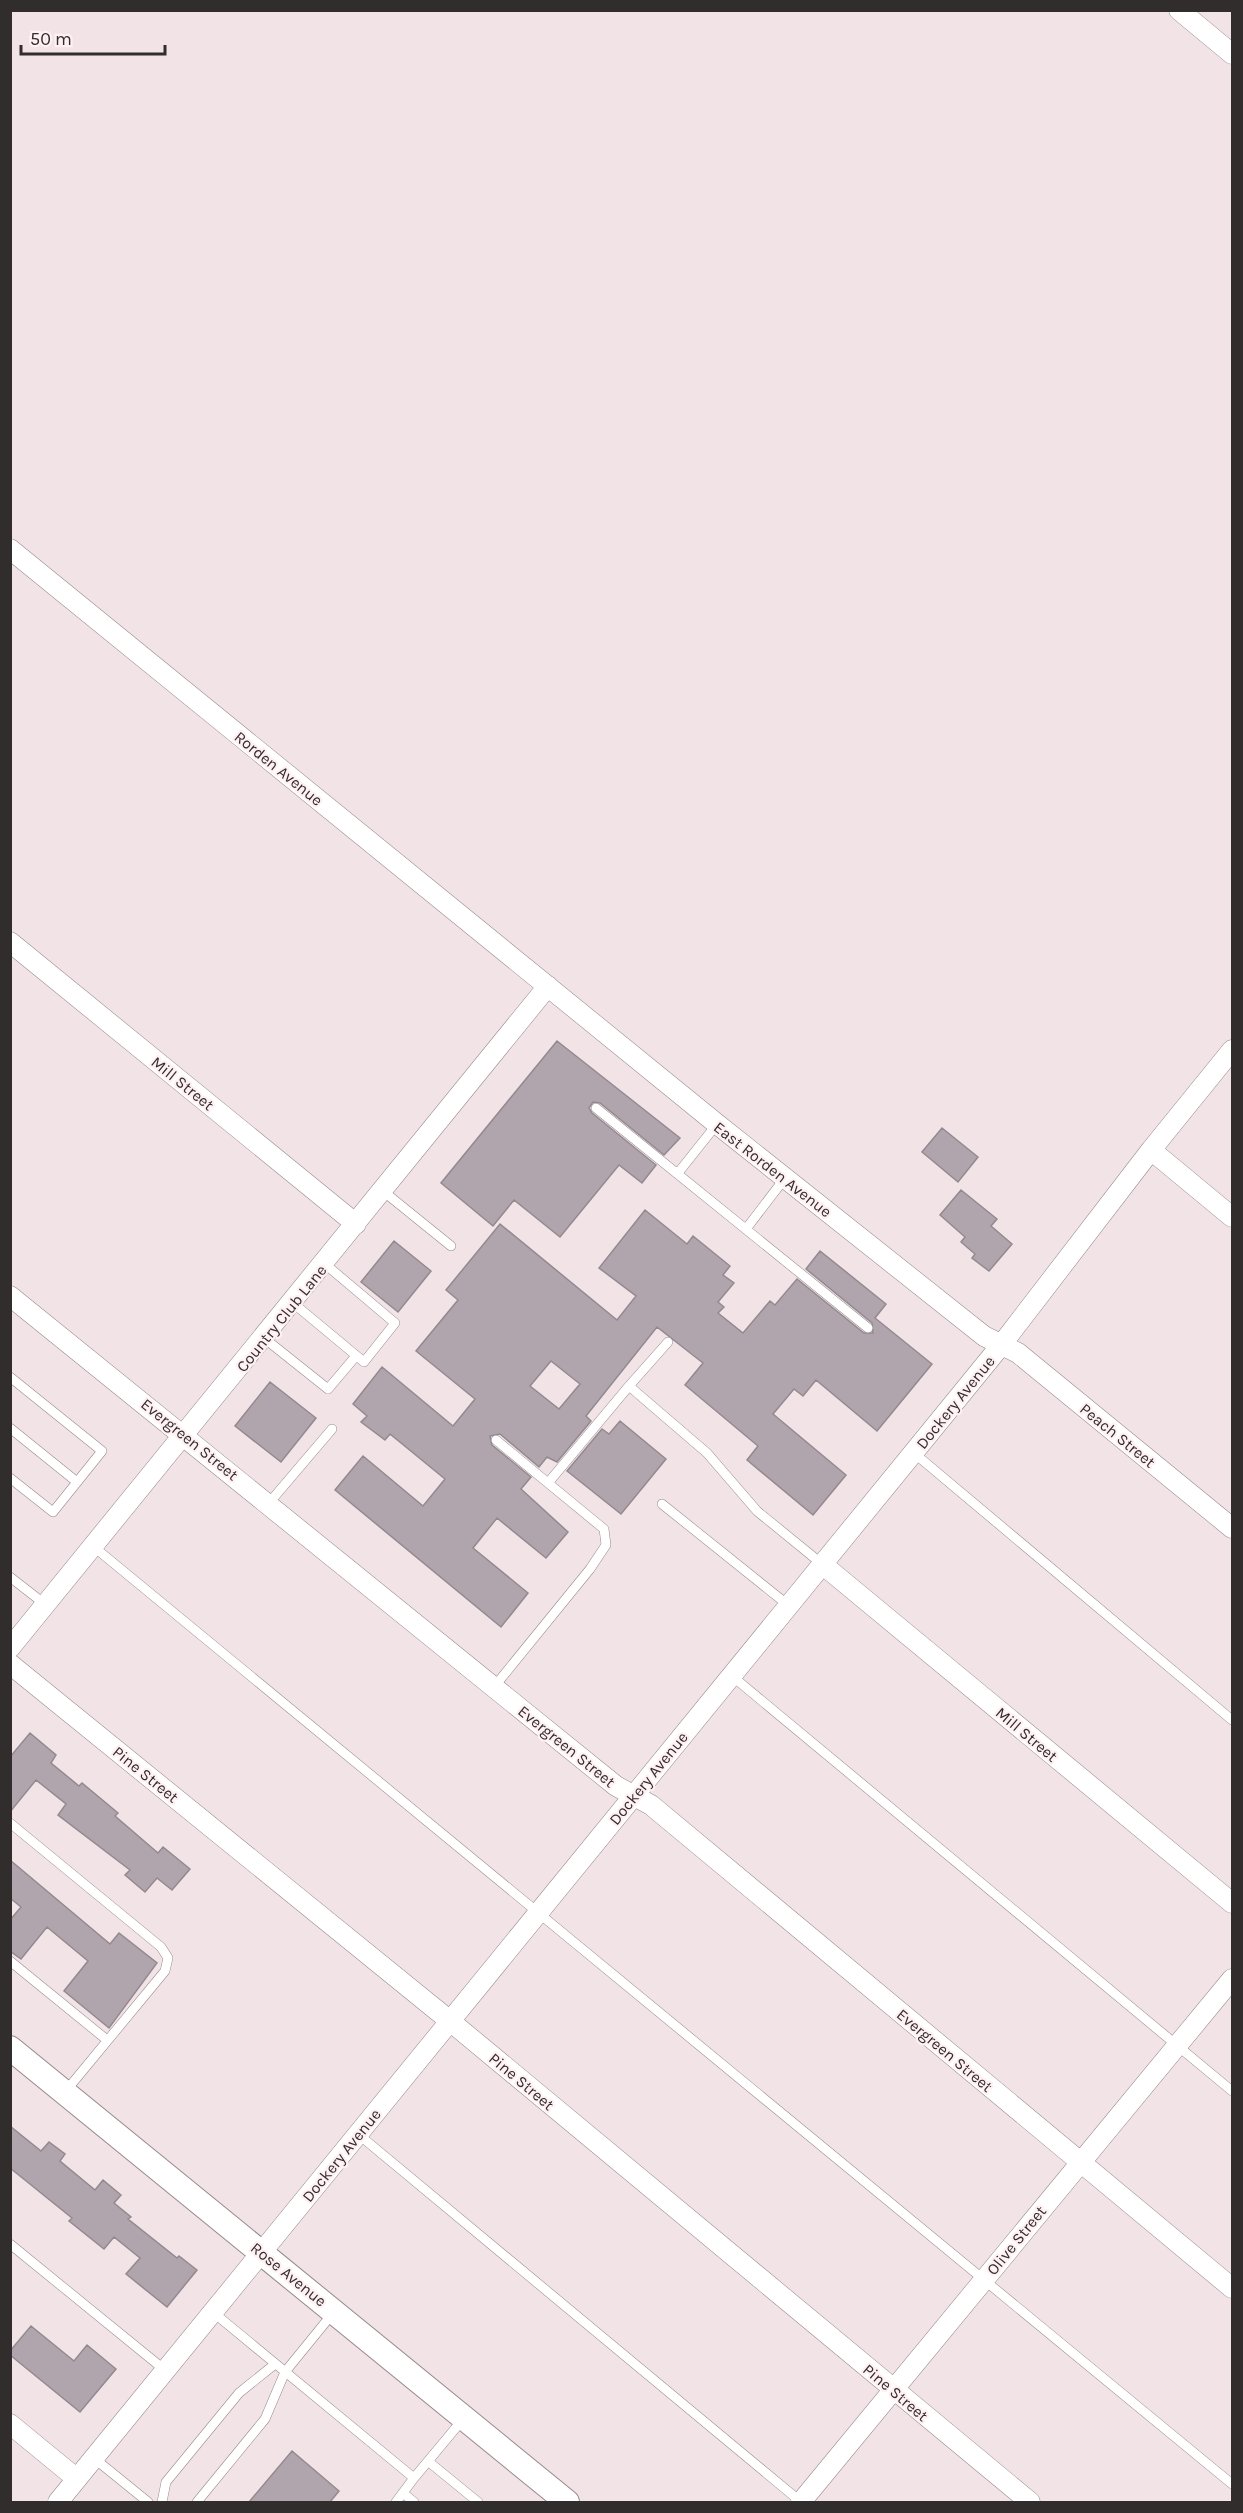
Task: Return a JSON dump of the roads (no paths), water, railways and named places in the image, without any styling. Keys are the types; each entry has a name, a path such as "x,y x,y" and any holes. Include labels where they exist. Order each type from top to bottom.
{"street":[{"path":"1179,10 1233,54"},
{"name":"Rorden Avenue","path":"10,549 548,986"},
{"name":"Mill Street","path":"10,942 356,1224"},
{"name":"East Rorden Avenue","path":"548,986 717,1124 984,1336 1002,1344"},
{"name":"Country Club Lane","path":"10,1648 325,1264 548,986"},
{"name":"Dockery Avenue","path":"58,2502 914,1453 1002,1344 1151,1150 1233,1050"},
{"path":"1151,1150 1233,1217"},
{"name":"Evergreen Street","path":"10,1296 186,1435 616,1786 660,1813 1233,2288"},
{"name":"Peach Street","path":"1002,1344 1018,1353 1233,1528"},
{"name":"Mill Street","path":"822,1564 1233,1903"},
{"name":"Pine Street","path":"10,1664 450,2022 1030,2502"},
{"name":"Olive Street","path":"801,2502 1233,1979"},
{"name":"Rose Avenue","path":"10,2048 567,2502"},
{"path":"10,2424 77,2480"}],"lane":[{"path":"596,1108 868,1328"},
{"path":"678,1173 717,1124"},
{"path":"746,1229 785,1178"},
{"path":"383,1191 451,1246"},
{"path":"293,1303 364,1362 395,1323 325,1264"},
{"path":"264,1338 328,1389 356,1356"},
{"path":"548,1482 668,1342"},
{"path":"10,1377 102,1451 53,1512 10,1478"},
{"path":"629,1386 707,1453 757,1511 822,1564"},
{"path":"10,1428 77,1482"},
{"path":"269,1503 332,1429"},
{"path":"494,1687 606,1545 604,1529 496,1440"},
{"path":"914,1453 1233,1720"},
{"path":"662,1504 788,1605"},
{"path":"93,1547 540,1912 1233,2484"},
{"path":"10,1576 46,1605"},
{"path":"732,1676 1233,2091"},
{"path":"10,1823 166,1953 168,1958 165,1971 65,2092"},
{"path":"10,1961 107,2040"},
{"path":"358,2134 801,2502"},
{"path":"10,2244 166,2371"},
{"path":"196,2502 264,2419 285,2372 334,2311"},
{"path":"214,2313 414,2478"},
{"path":"162,2502 166,2482 239,2392 275,2364"},
{"path":"396,2502 464,2418"},
{"path":"95,2459 148,2502"},
{"path":"429,2462 478,2502"},
{"path":"403,2493 414,2502"}]}
